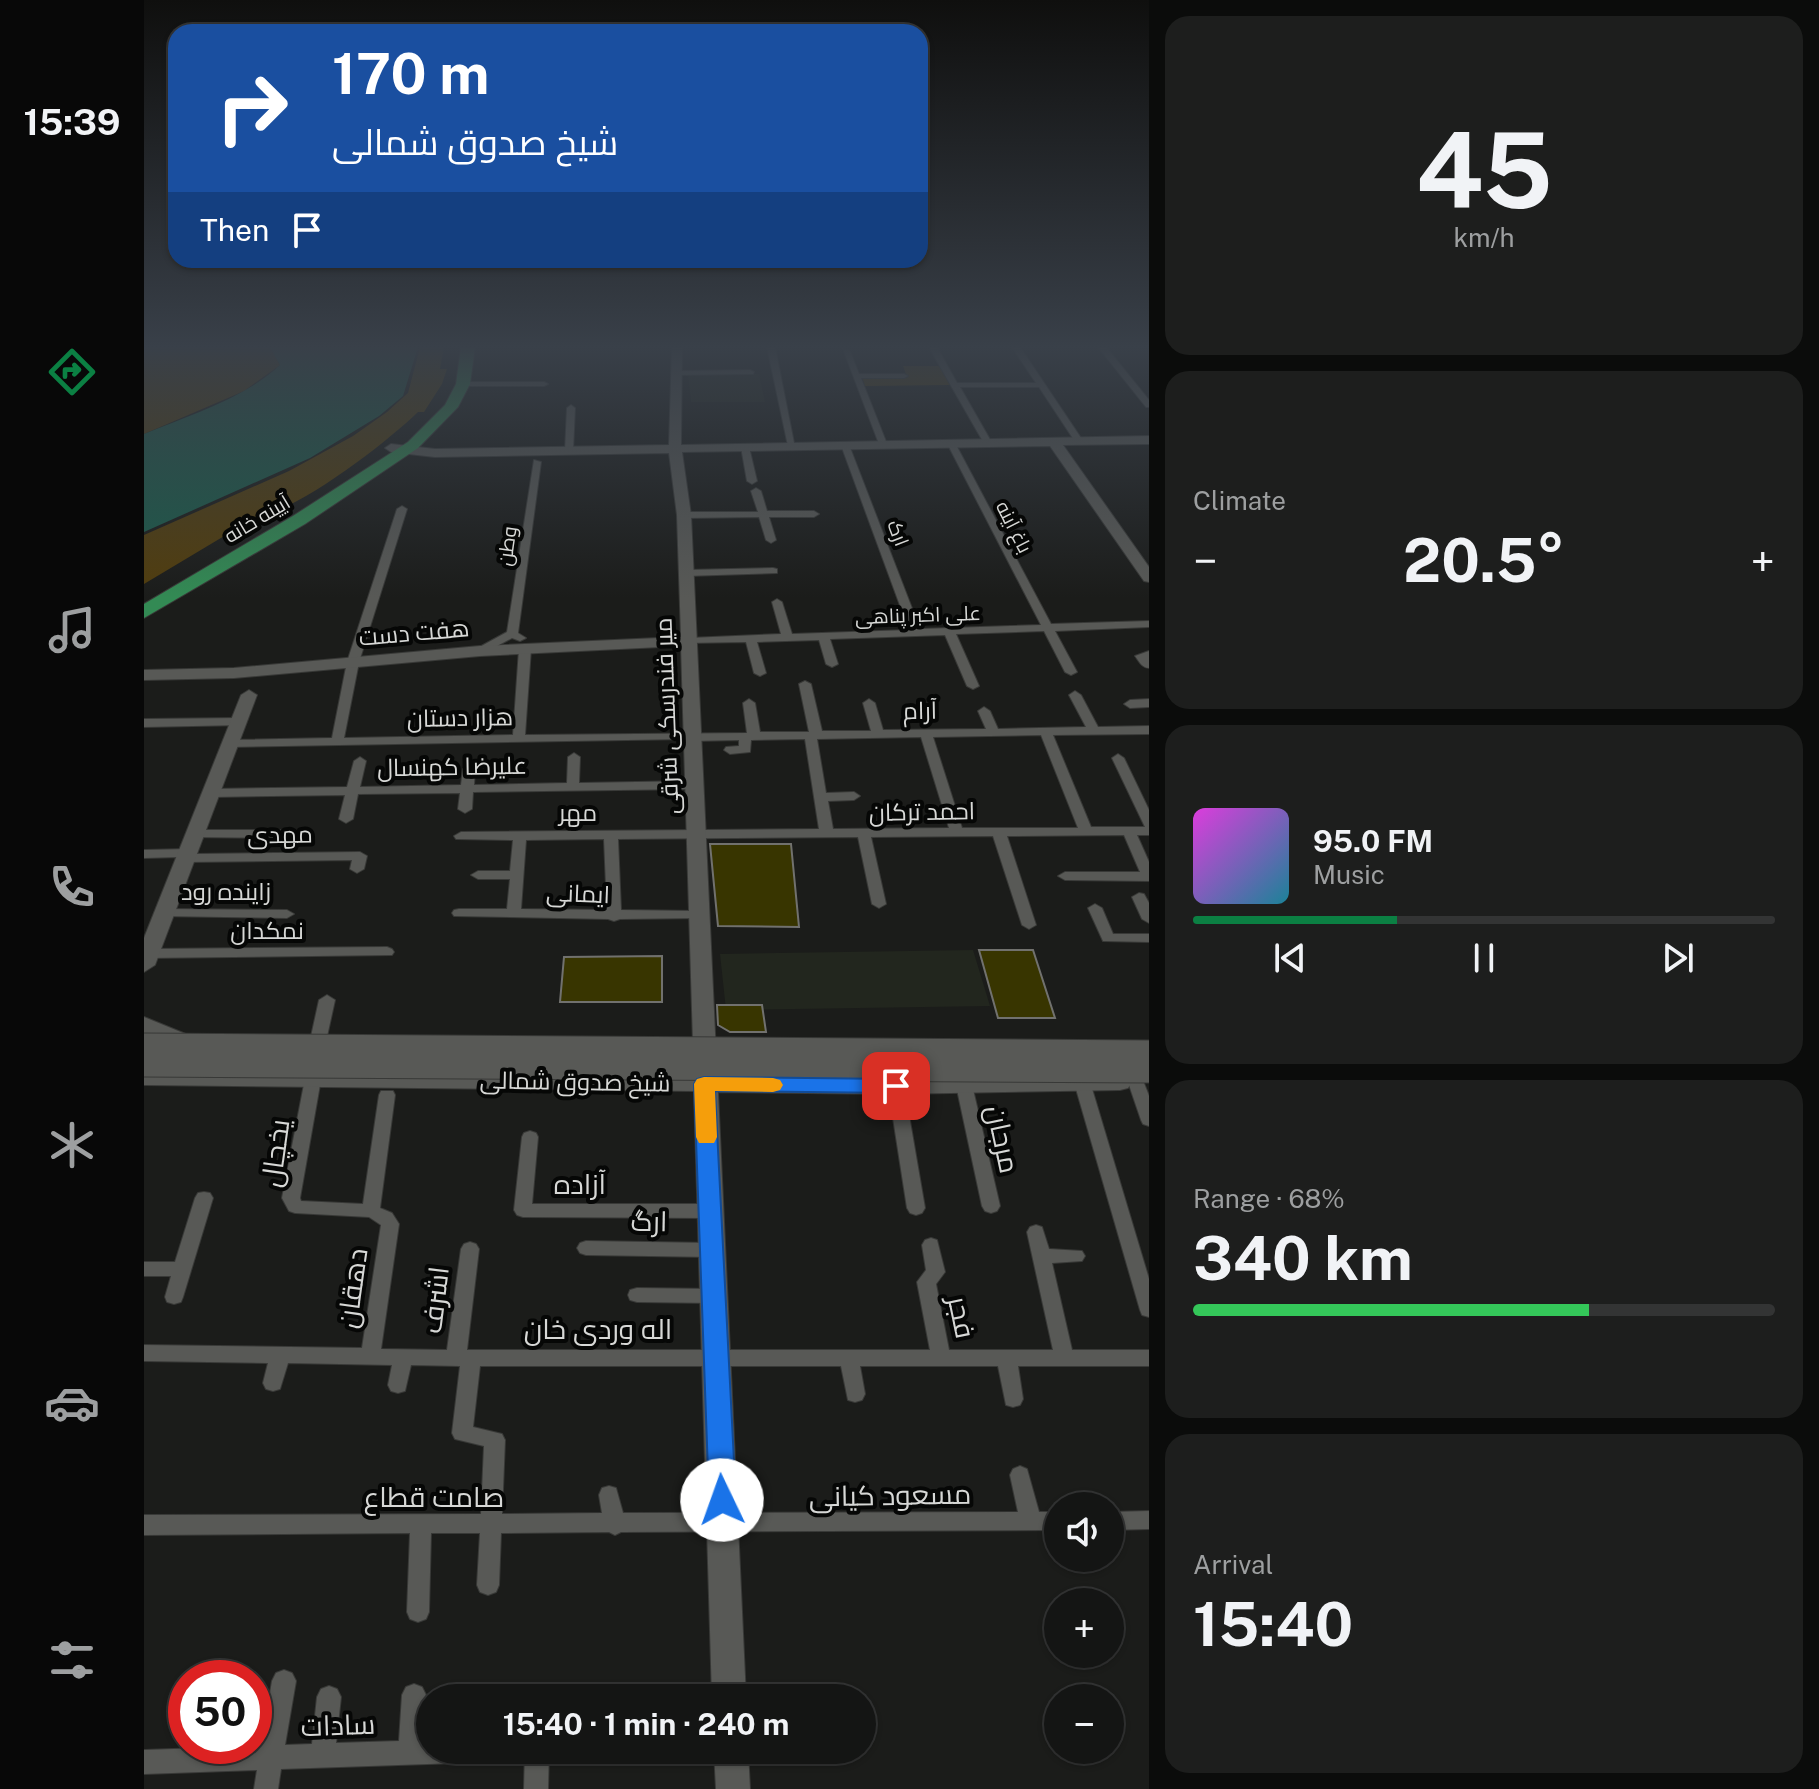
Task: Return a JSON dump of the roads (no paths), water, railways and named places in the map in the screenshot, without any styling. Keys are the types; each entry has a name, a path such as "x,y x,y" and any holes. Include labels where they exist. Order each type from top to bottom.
{"main road":[{"name":"آیینه خانه","path":"144,600 398,450 416,430"},
{"name":"آیینه خانه","path":"144,612 299,520 422,430"},
{"name":"میر فندرسکی شرقی","path":"675,430 684,515 729,1684"},
{"path":"398,450 435,453 1148,441"},
{"path":"1054,442 1149,578"},
{"name":"هفت دست","path":"144,675 234,673 480,651 689,641"},
{"path":"146,960 249,695 277,678 316,666"},
{"path":"234,673 249,695"},
{"path":"144,1024 180,1040"},
{"name":"شیخ صدوق شمالی","path":"144,1039 1149,1043"},
{"path":"655,1042 667,1051 672,1062 668,1074 656,1083"},
{"path":"746,1043 734,1047 727,1055 725,1064 729,1073 739,1081 753,1084"},
{"name":"شیخ صدوق شمالی","path":"144,1046 1149,1053"},
{"name":"شیخ صدوق شمالی","path":"144,1064 1145,1078"},
{"name":"شیخ صدوق شمالی","path":"144,1077 896,1086 1145,1078"},
{"path":"732,1764 733,1789"}],"street":[{"path":"569,451 570,430"},
{"path":"789,430 792,446"},
{"path":"878,430 883,444"},
{"path":"981,430 988,443"},
{"path":"1072,430 1079,441"},
{"name":"باغ آینه","path":"951,443 1071,672"},
{"name":"ارک","path":"845,445 916,633"},
{"path":"745,447 771,540"},
{"name":"وطن","path":"512,634 537,462"},
{"path":"337,742 353,662 402,509"},
{"path":"684,515 814,514"},
{"path":"686,573 773,571"},
{"path":"777,602 788,638"},
{"name":"علی اکبر پناهی","path":"689,641 1149,624"},
{"path":"949,631 973,686"},
{"path":"480,651 512,634 531,649 519,738"},
{"path":"823,636 832,664"},
{"path":"751,639 760,673"},
{"path":"805,684 827,835"},
{"path":"1075,695 1094,731"},
{"path":"730,750 746,749 749,703"},
{"path":"869,703 878,734"},
{"path":"1130,704 1149,703"},
{"path":"984,711 994,732"},
{"path":"144,723 239,722"},
{"name":"آرام","path":"692,736 1149,730"},
{"path":"1045,731 1086,832"},
{"path":"926,733 957,834"},
{"name":"هزار دستان","path":"230,744 692,736"},
{"path":"573,787 574,757"},
{"path":"1118,758 1149,824"},
{"path":"346,819 360,761"},
{"path":"465,809 469,769"},
{"name":"علیرضا کهنسال","path":"211,793 693,785"},
{"path":"820,797 854,796"},
{"name":"احمد ترکان","path":"695,834 1149,831"},
{"path":"1065,876 1149,876 1129,832"},
{"path":"999,833 1029,925"},
{"path":"144,854 281,834"},
{"name":"مهر","path":"461,836 695,834"},
{"path":"506,919 516,875 520,835"},
{"path":"611,835 614,917"},
{"path":"864,835 879,904"},
{"name":"مهدی","path":"190,848 360,856 357,869"},
{"path":"478,875 516,875"},
{"path":"1139,897 1149,919"},
{"path":"1095,908 1108,938 1149,938"},
{"name":"زاینده رود","path":"164,913 287,914"},
{"name":"ایمانی","path":"459,913 506,919 697,915"},
{"name":"نمکدان","path":"146,960 387,952"},
{"path":"318,1041 327,1000"},
{"path":"1145,1078 1149,1120"},
{"name":"یخچال","path":"313,1079 291,1198 295,1206 303,1208 371,1211"},
{"path":"1082,1082 1149,1310"},
{"name":"مرجان","path":"964,1085 991,1206"},
{"path":"896,1086 916,1208"},
{"path":"371,1211 387,1095"},
{"name":"آزاده","path":"530,1137 523,1210 710,1211"},
{"path":"174,1297 204,1198"},
{"name":"دهقان","path":"370,1356 390,1224 386,1218 371,1211"},
{"path":"1036,1232 1064,1358"},
{"name":"فجر","path":"931,1245 936,1272 926,1282 941,1357"},
{"name":"ارگ","path":"586,1248 711,1250"},
{"name":"اشرف","path":"470,1249 462,1433 495,1440 491,1525"},
{"path":"1042,1256 1076,1256"},
{"path":"144,1269 182,1269"},
{"path":"637,1295 713,1296"},
{"name":"اله وردی خان","path":"144,1353 464,1358 1149,1358"},
{"path":"273,1383 280,1355"},
{"path":"398,1385 403,1357"},
{"path":"849,1357 855,1394"},
{"path":"1007,1358 1013,1399"},
{"path":"1020,1475 1031,1522"},
{"path":"609,1495 615,1525"},
{"path":"1124,1521 1149,1520"},
{"name":"مسعود کیانی","path":"724,1525 1044,1522"},
{"name":"صامت قطاع","path":"144,1525 724,1525"},
{"path":"418,1612 421,1525"},
{"path":"488,1585 491,1525"},
{"path":"272,1752 284,1681"},
{"path":"410,1753 414,1695"},
{"path":"323,1756 329,1697"},
{"name":"سادات","path":"272,1758 416,1753"},
{"name":"سادات","path":"144,1762 168,1761"},
{"path":"266,1789 270,1764"},
{"path":"536,1789 537,1764"}]}
